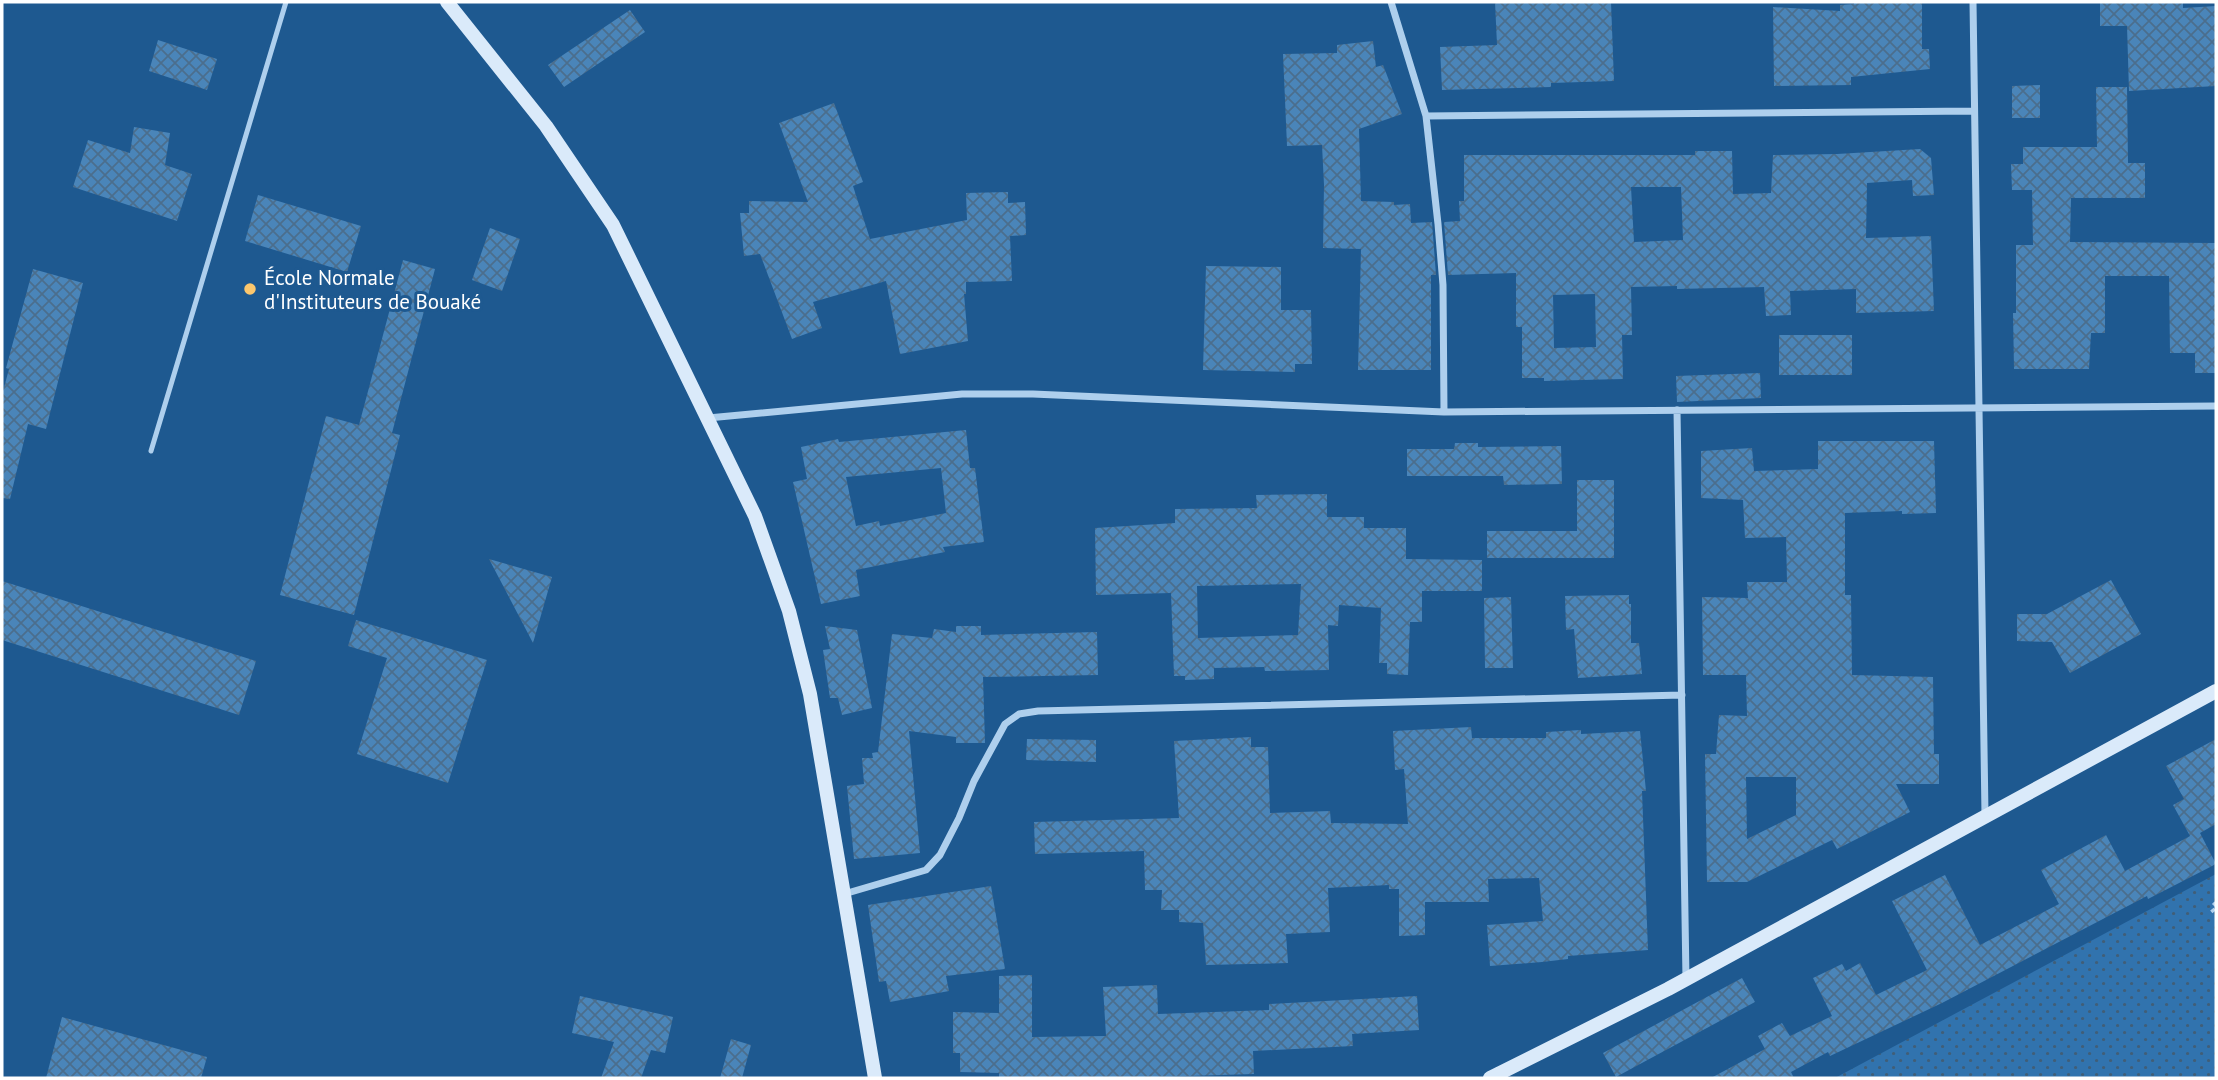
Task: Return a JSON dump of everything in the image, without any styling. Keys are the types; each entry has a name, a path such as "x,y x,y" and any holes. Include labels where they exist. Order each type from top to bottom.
{"street":[{"path":"447,2 546,126 613,225 755,516 789,611 810,694 875,1078"},
{"path":"1391,2 1426,116 1443,285 1444,412"},
{"path":"1973,2 1985,815"},
{"path":"1426,116 1974,111"},
{"path":"707,418 962,394 1033,394 1444,412 2216,405"},
{"path":"1677,410 1686,979"},
{"path":"1490,1078 1686,979 2216,691"},
{"path":"844,894 926,870 940,855 997,737 1005,724 1019,714 1038,711 1682,695"}],"lane":[{"path":"151,451 286,2"}],"path":[{"path":"2216,903 2211,908 2216,914"}],"shaded area":[{"path":"2216,874 2216,1078 1835,1078"}],"building":[{"path":"1495,2 1611,2 1614,81 1551,83 1551,87 1442,90 1440,47 1497,45"},
{"path":"1854,2 1922,2 1922,49 1929,49 1930,69 1851,77 1851,85 1774,86 1773,7 1840,11 1840,5"},
{"path":"2100,2 2183,2 2183,8 2216,6 2216,86 2129,91 2127,26 2100,26"},
{"path":"630,10 645,32 564,87 548,65"},
{"path":"158,40 217,59 207,90 149,71"},
{"path":"1373,41 1376,67 1383,65 1402,114 1359,129 1361,201 1410,204 1411,223 1432,222 1436,275 1431,275 1431,370 1358,370 1361,249 1323,248 1322,145 1287,146 1283,54 1337,53 1337,45"},
{"path":"2040,85 2040,118 2012,118 2012,86"},
{"path":"2096,87 2127,87 2128,163 2145,163 2145,198 2071,198 2070,242 2216,243 2216,373 2195,373 2195,353 2170,353 2169,276 2105,276 2105,333 2091,333 2089,369 2014,369 2016,245 2033,245 2032,190 2012,190 2011,164 2023,164 2023,147 2097,147"},
{"path":"834,103 863,182 853,186 870,239 967,220 966,193 1008,192 1008,203 1025,202 1026,235 1010,236 1012,281 966,282 964,294 968,341 900,354 886,281 813,302 822,328 792,339 760,254 744,256 740,213 749,213 749,201 808,202 779,123"},
{"path":"134,127 170,133 165,165 192,174 177,221 73,187 88,140 130,153"},
{"path":"1920,149 1931,158 1934,195 1913,196 1912,180 1867,183 1866,238 1931,236 1934,311 1856,313 1856,289 1790,291 1791,315 1766,316 1764,287 1631,287 1632,335 1622,335 1623,379 1544,381 1544,378 1522,378 1522,327 1516,327 1516,273 1448,275 1444,222 1460,221 1459,201 1464,201 1464,155 1695,155 1695,151 1732,151 1733,194 1771,193 1773,155","holes":["1631,187 1681,187 1683,240 1634,242","1595,294 1596,347 1554,348 1553,295"]},
{"path":"258,195 361,226 347,272 245,241"},
{"path":"490,228 520,239 502,291 472,280"},
{"path":"403,260 435,269 392,433 400,435 354,615 280,595 326,416 359,425"},
{"path":"1206,266 1281,267 1281,310 1311,310 1312,364 1295,364 1295,372 1203,370"},
{"path":"33,269 83,283 46,429 28,424 10,499 2,498 2,395 9,369 6,368"},
{"path":"1779,335 1852,335 1852,375 1779,375"},
{"path":"1760,373 1761,398 1677,402 1676,376"},
{"path":"966,430 970,468 975,468 984,542 943,547 945,552 856,570 860,596 821,604 793,482 807,479 801,447 838,439 839,442","holes":["941,468 946,513 880,526 879,521 856,526 846,477"]},
{"path":"1818,441 1934,441 1936,513 1845,513 1845,595 1851,595 1852,675 1933,677 1934,754 1939,754 1939,784 1896,784 1910,812 1837,849 1832,840 1747,882 1707,882 1705,754 1716,754 1719,715 1747,716 1746,675 1703,675 1702,597 1748,598 1747,582 1787,582 1786,537 1745,538 1743,500 1701,498 1701,451 1752,448 1754,471 1818,469","holes":["1746,777 1796,777 1796,815 1747,839"]},
{"path":"1455,443 1478,443 1478,447 1561,446 1562,484 1504,485 1503,476 1407,476 1407,449 1454,449"},
{"path":"1577,480 1614,480 1614,558 1487,558 1487,531 1577,531"},
{"path":"1327,494 1327,517 1364,517 1364,528 1406,528 1406,559 1482,560 1482,591 1422,591 1422,622 1410,622 1408,675 1387,674 1387,663 1379,663 1381,608 1339,605 1338,626 1328,625 1329,670 1265,671 1264,667 1214,668 1214,679 1185,680 1185,676 1174,676 1171,593 1096,595 1095,528 1175,523 1175,509 1257,508 1256,495","holes":["1301,584 1298,635 1198,638 1197,586"]},
{"path":"489,559 552,577 533,643"},
{"path":"2111,580 2141,634 2070,673 2052,642 2017,641 2017,614 2047,614"},
{"path":"2,581 256,661 239,715 2,640"},
{"path":"1629,595 1631,643 1639,643 1642,674 1578,678 1574,629 1566,630 1565,596"},
{"path":"1511,597 1513,668 1485,668 1484,598"},
{"path":"356,620 487,660 448,783 357,754 387,658 348,646"},
{"path":"825,626 857,630 872,708 842,715 838,698 830,698 823,650 830,649"},
{"path":"956,626 981,626 981,635 1097,632 1098,675 983,677 985,743 956,743 956,737 909,731 920,853 854,859 847,786 864,784 862,758 873,758 872,753 878,752 892,634 932,638 934,629 956,632"},
{"path":"1471,727 1472,738 1546,738 1546,732 1581,730 1581,734 1640,731 1646,791 1642,791 1648,950 1490,966 1487,925 1543,921 1539,878 1488,879 1489,902 1425,902 1425,935 1399,936 1399,889 1389,889 1389,885 1328,888 1330,932 1286,934 1288,963 1206,965 1203,923 1179,922 1179,910 1161,910 1162,890 1145,890 1144,851 1035,854 1034,822 1179,818 1174,741 1251,737 1251,747 1268,747 1270,813 1330,811 1331,823 1408,824 1404,769 1395,770 1393,731"},
{"path":"1027,739 1096,740 1096,762 1026,760"},
{"path":"2216,739 2216,824 2200,833 2216,864 2148,899 2147,896 1942,1003 1830,1056 1828,1052 1791,1072 1794,1078 1711,1078 1765,1049 1758,1036 1782,1023 1790,1036 1832,1016 1813,978 1842,964 1846,971 1860,963 1876,995 1927,970 1892,901 1945,875 1980,945 2059,904 2041,870 2106,835 2125,871 2190,836 2173,805 2184,799 2166,766"},
{"path":"991,886 1005,969 946,976 949,991 890,1002 886,981 879,982 868,905"},
{"path":"1032,975 1032,1037 1106,1036 1103,987 1157,985 1158,1014 1269,1010 1269,1004 1417,996 1419,1030 1352,1034 1353,1046 1253,1051 1254,1074 999,1078 999,1073 960,1072 960,1053 953,1053 953,1012 999,1013 999,976"},
{"path":"1742,978 1755,1002 1616,1077 1603,1053"},
{"path":"580,996 673,1017 665,1053 651,1050 641,1078 601,1078 614,1042 572,1033"},
{"path":"62,1017 207,1057 201,1078 46,1078"},
{"path":"731,1039 751,1045 742,1078 720,1078"}],"place":[{"name":"École Normale d'Instituteurs de Bouaké","path":"250,289"}]}
